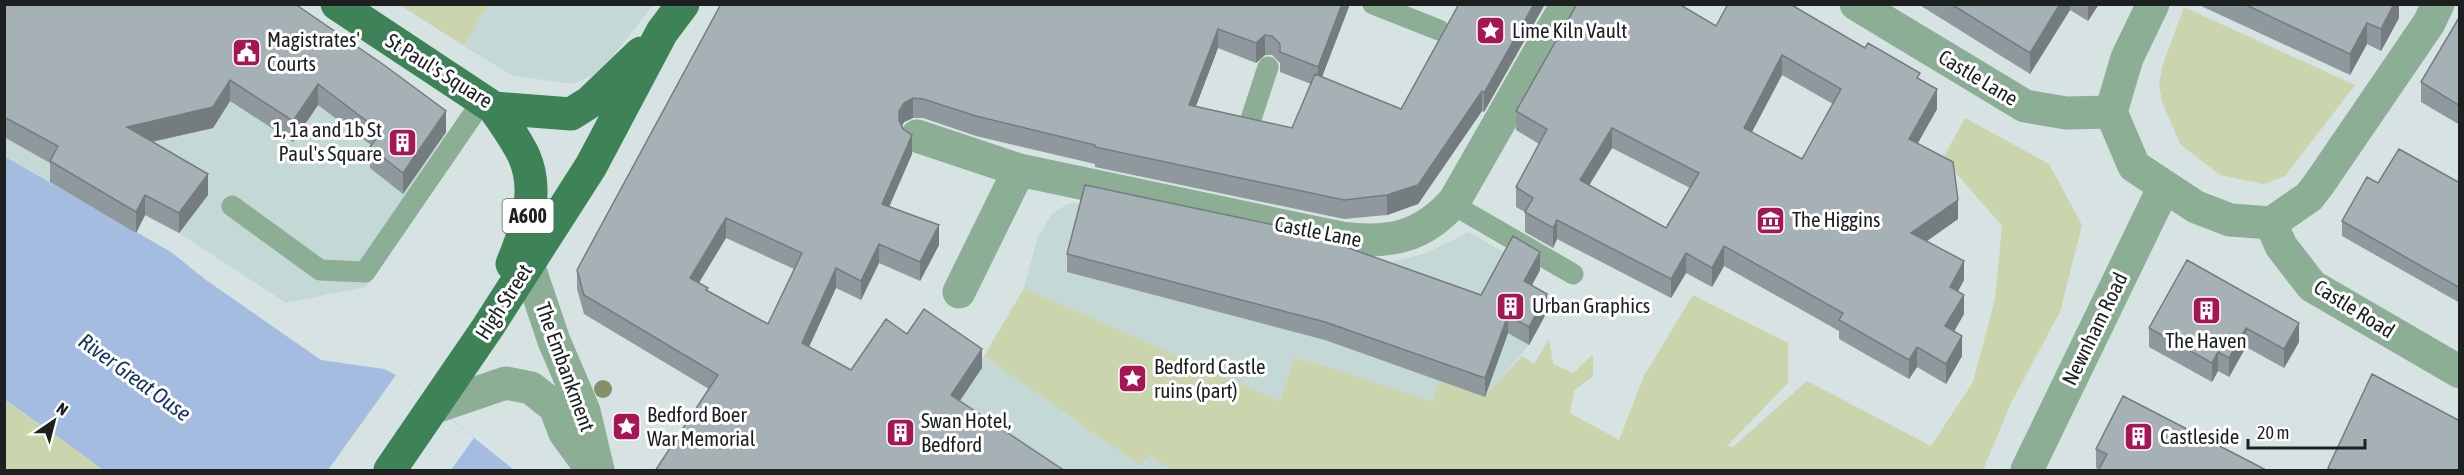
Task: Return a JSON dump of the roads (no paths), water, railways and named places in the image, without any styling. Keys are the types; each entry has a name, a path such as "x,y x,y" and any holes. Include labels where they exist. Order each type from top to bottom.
{"main road":[{"name":"St Paul's Square","path":"337,4 488,104 571,114 590,102 662,32"},
{"name":"High Street","path":"390,471 488,327 600,151 662,32 683,4"},
{"name":"A600","path":"488,104 524,156 532,190 526,229 488,327"}],"street":[{"name":"Castle Lane","path":"917,136 1019,170 1341,238 1372,242 1419,231 1441,216 1452,204 1567,4"},
{"name":"Castle Lane","path":"1856,4 2025,106 2066,113 2111,112"},
{"path":"2153,4 2127,58 2111,112 2134,166 2164,188 2196,207 2230,220 2271,223 2309,197 2319,184 2429,23 2438,4"},
{"path":"958,292 1019,170"},
{"name":"Newnham Road","path":"2027,471 2164,188"},
{"name":"Castle Road","path":"2271,223 2281,246 2312,286 2460,372"},
{"name":"The Embankment","path":"528,264 554,341 584,411 598,471"},
{"name":"The Embankment","path":"435,407 506,383 531,388 555,407 565,433 592,471"}],"lane":[{"path":"1373,4 1439,30"},
{"path":"1250,122 1268,67"},
{"path":"232,206 320,270 365,272 488,104"},
{"path":"1452,204 1573,274"}],"water":[{"name":"River Great Ouse","path":"4,156 171,252 206,280 321,360 384,369 396,375 514,470 103,470 5,400"}],"place":[{"name":"Lime Kiln Vault","path":"1491,31"},
{"name":"Magistrates' Courts","path":"246,52"},
{"name":"1, 1a and 1b St Paul's Square","path":"403,142"},
{"name":"The Higgins","path":"1771,220"},
{"name":"Urban Graphics","path":"1511,306"},
{"name":"The Haven","path":"2206,310"},
{"name":"Bedford Castle ruins (part)","path":"1133,379"},
{"name":"Bedford Boer War Memorial","path":"626,427"},
{"name":"Swan Hotel, Bedford","path":"900,433"},
{"name":"Castleside","path":"2139,437"}]}
